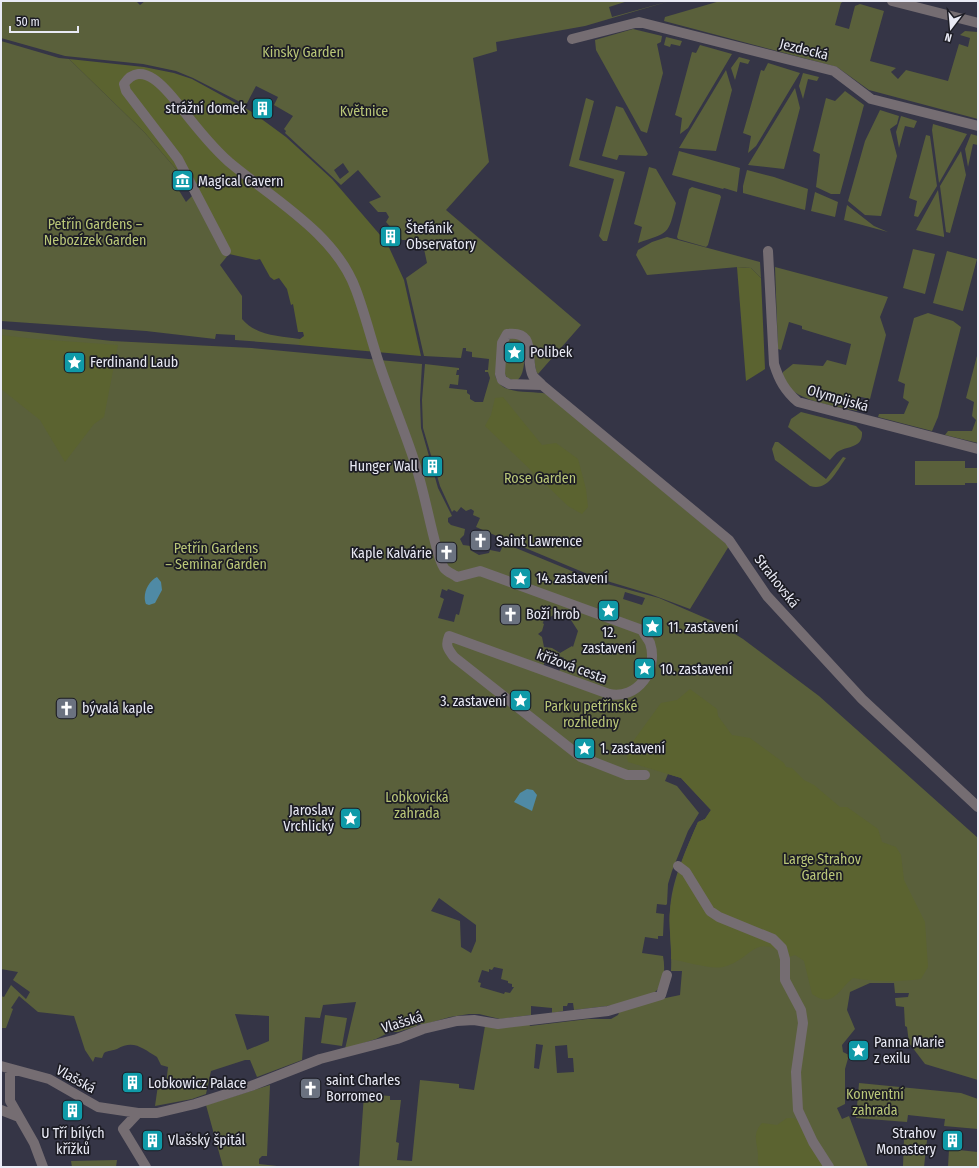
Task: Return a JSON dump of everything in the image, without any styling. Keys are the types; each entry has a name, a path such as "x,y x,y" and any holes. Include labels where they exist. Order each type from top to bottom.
{"street":[{"path":"892,1 978,23"},
{"name":"Jezdecká","path":"572,39 639,22 834,71 871,99 978,126"},
{"name":"křížová cesta","path":"226,251 178,159 126,91 124,84 128,78 135,75 150,76 159,82 225,158 321,236 348,270 356,289 378,361 414,460 437,548 445,569 457,577 480,571 642,630 650,644 652,663 646,678 631,692 614,695 449,636 447,647 454,657 581,757 593,764 627,774 645,775"},
{"name":"Olympijská","path":"768,251 774,364 780,381 788,393 798,402 978,449"},
{"name":"Strahovská","path":"542,385 509,384 502,380 500,374 502,343 508,334 515,333 522,335 527,341 532,376 729,540 767,596 862,699 978,808"},
{"path":"678,866 686,872 710,911 719,917 772,939 782,948 785,959 785,980 801,1010 803,1023 796,1072 798,1110 813,1142 829,1167"},
{"name":"Vlašská","path":"6,1067 54,1082 98,1107 138,1113 157,1113 195,1104 251,1086 320,1059 457,1021 480,1020 498,1024 608,1012 661,995 667,975"},
{"path":"6,1067 10,1101 34,1143 43,1167"},
{"path":"1,1110 19,1117"},
{"path":"138,1113 123,1129 146,1167"}],"green space":[{"name":"Rose Garden","path":"1,1 136,1 140,5 145,1 628,1 609,7 612,17 670,1 585,26 496,42 497,51 473,58 489,162 446,210 581,325 538,374 536,371 531,341 509,330 495,374 502,386 516,391 547,394 729,546 690,609 650,594 597,578 476,527 480,518 473,515 474,511 471,509 466,511 461,507 457,512 454,510 452,512 440,486 423,428 422,400 425,364 459,368 456,375 459,375 458,385 450,384 449,388 467,390 467,393 470,395 470,399 475,402 483,402 490,378 488,372 485,372 485,370 488,370 489,359 472,357 472,352 466,351 466,348 463,348 461,358 424,356 406,278 427,263 424,249 420,244 415,249 411,248 410,240 402,240 386,222 389,217 386,212 378,212 369,202 381,197 358,170 341,185 285,133 286,131 284,129 293,116 274,105 278,97 256,86 246,105 176,71 143,64 65,56 1,38","holes":["343,163 349,172 340,179 334,170"]},
{"path":"720,1 844,1 841,3 835,25 849,29 855,6 860,4 884,11 870,61 896,68 891,72 898,79 906,70 948,81 959,44 968,47 970,38 960,35 965,31 978,32 978,119 869,90 837,67 664,21 665,17"},
{"path":"633,29 662,36 661,42 657,44 663,73 647,133 641,131 596,50 595,40"},
{"path":"666,37 682,41 680,46 671,44 670,47 664,45"},
{"name":"Petřín Gardens – Nebozízek Garden","path":"1,41 59,58 69,59 145,133 182,176 172,179 186,202 194,194 229,254 220,265 242,296 242,319 248,325 261,332 300,339 300,345 235,340 235,335 216,334 215,339 146,331 1,321"},
{"path":"700,45 732,54 688,128 680,134 682,118 675,115 692,52 696,53"},
{"path":"739,57 750,60 748,64 740,62 735,80 731,68"},
{"path":"69,59 144,67 174,73 192,79 252,112 286,137 332,179 387,243 404,280 421,356 299,345 300,339 304,336 303,332 298,332 293,304 291,305 287,289 279,278 274,280 270,277 260,259 256,260 229,254 182,176 145,133"},
{"path":"768,63 800,73 756,146 748,153 751,136 743,133 761,70 764,71"},
{"path":"726,70 732,90 716,151 679,148"},
{"path":"803,73 819,77 817,81 808,79 803,99 799,86"},
{"path":"795,88 800,108 784,169 748,165"},
{"path":"845,91 864,105 840,194 831,194 816,187 820,154 813,151 826,98 835,101"},
{"path":"586,98 594,101 579,160 625,172 607,241 603,241 599,236 614,179 569,166"},
{"path":"616,106 623,108 648,154 646,156 619,155 617,160 602,156"},
{"path":"880,110 899,116 897,124 890,129 897,156 881,216 865,215 848,201 865,141"},
{"path":"901,116 917,121 914,128 905,126 899,148 896,132"},
{"path":"933,124 967,134 939,183 932,130"},
{"path":"971,134 978,136 978,145 973,144 968,167 965,149"},
{"path":"926,135 930,136 937,186 918,217 914,216 917,201 909,198"},
{"path":"679,151 740,168 737,192 672,175"},
{"path":"961,151 966,175 950,233 946,232 940,186"},
{"path":"649,167 656,169 676,203 671,222 666,231 656,237 638,243 642,227 634,224"},
{"path":"747,170 774,177 808,189 805,210 743,193"},
{"path":"692,187 720,195 721,197 708,245 706,247 678,239 677,237 689,189"},
{"path":"938,190 944,235 944,237 916,230"},
{"path":"815,192 838,202 835,217 811,211"},
{"path":"847,205 874,226 888,232 844,220"},
{"path":"667,237 760,262 761,278 751,268 738,267 647,275 636,255 638,250 652,242"},
{"path":"913,249 935,254 925,294 903,288"},
{"path":"947,251 977,259 963,311 933,303"},
{"path":"737,267 751,268 761,278 765,369 746,381"},
{"path":"775,267 888,297 880,317 886,335 870,399 861,397 857,411 812,400 791,389 785,382 783,372 793,364 823,366 827,360 846,365 851,344 802,329 802,326 789,322 781,350 778,349"},
{"path":"928,313 953,321 961,327 938,417 932,431 878,417 879,414 904,414 909,402 903,398 905,384 898,381 914,318"},
{"path":"1,329 112,341 252,348 422,364 420,400 421,428 438,488 452,516 448,518 448,522 451,525 465,529 464,535 460,539 463,545 471,546 470,550 479,555 489,553 490,550 500,552 504,543 596,581 659,598 717,623 743,639 819,696 978,838 978,1080 925,1064 909,1043 907,1027 905,1026 904,1007 896,1006 895,998 908,997 909,993 895,993 894,983 870,983 850,992 847,1010 855,1029 842,1045 843,1052 849,1055 845,1069 845,1104 837,1108 842,1119 849,1116 868,1167 359,1167 364,1094 390,1096 390,1100 401,1100 396,1142 399,1143 397,1160 412,1161 420,1080 459,1084 459,1088 474,1090 485,1026 529,1024 530,1026 588,1019 611,1019 618,1015 620,1010 637,1004 680,995 682,971 671,971 671,900 676,877 698,822 705,819 711,810 681,778 668,774 665,781 677,786 699,813 688,831 672,871 668,884 667,904 657,904 656,913 664,914 663,936 658,936 658,939 645,937 642,953 663,956 664,969 662,981 658,989 652,994 643,998 619,1004 574,1010 573,1003 568,1003 567,1006 563,1006 563,1011 552,1013 552,1008 531,1006 531,1015 500,1019 479,1014 450,1017 422,1025 418,1023 417,1026 398,1032 390,1032 376,1039 345,1049 356,1002 323,1005 320,1018 305,1017 302,1060 257,1077 250,1060 245,1060 211,1071 206,1094 192,1099 155,1106 158,1085 166,1085 168,1067 161,1065 157,1057 143,1048 133,1045 123,1046 104,1053 102,1058 95,1057 93,1062 85,1050 74,1016 38,1012 19,996 11,1008 13,1009 6,1028 1,1028 1,996 4,997 11,985 26,999 30,992 13,980 18,972 1,969","holes":["442,589 447,591 448,589 464,595 459,615 456,614 454,622 438,618 444,599 440,597","625,592 645,598 642,605 623,599","557,613 572,618 571,620 578,631 573,647 572,646 560,653 552,648 544,647 542,637 538,634 542,631 544,624 541,622 543,623 544,619 545,620","548,652 564,658 563,662 566,663 563,670 560,669 559,672 543,667","439,898 476,925 476,941 471,953 461,947 460,921 431,911","494,967 503,969 501,979 508,981 508,983 512,984 512,987 514,987 510,993 505,992 504,994 480,987 481,983 478,982 482,970 489,972 489,969 492,970","235,1014 269,1016 269,1041 247,1050","536,1044 543,1045 539,1069 534,1068","567,1045 568,1058 573,1058 574,1072 557,1073 555,1046"]},
{"path":"1,335 118,345 104,417 94,424 65,462 40,420 1,389"},
{"path":"511,338 521,339 523,349 524,362 522,373 520,378 516,381 507,378 504,372 507,342"},
{"path":"978,352 978,443 945,435 948,431 972,431 976,420 972,416 974,402 966,398"},
{"path":"503,397 542,445 556,443 578,459 586,489 588,507 582,514 568,506 485,426 491,415 495,398"},
{"path":"801,412 856,426 862,432 862,437 858,444 843,449 835,454 830,460 788,427 791,419"},
{"path":"775,442 778,442 826,479 843,457 846,458 827,483 822,486 810,486 775,460 772,449"},
{"path":"915,461 965,461 965,468 978,468 978,483 965,483 965,485 915,485"},
{"name":"Large Strahov Garden","path":"690,689 717,709 718,716 732,735 750,738 784,763 786,767 792,768 804,780 814,785 840,807 847,807 878,829 882,842 896,847 901,855 904,880 925,922 928,967 921,979 887,981 853,978 835,996 825,1000 812,994 804,961 795,955 789,957 768,946 754,949 733,963 719,968 671,959 670,910 677,876 684,854 698,822 705,819 711,810 681,778 628,762 626,751 661,703 677,700"},
{"path":"325,1015 347,1018 342,1046 321,1043"},
{"name":"Konventní zahrada","path":"859,1083 961,1093 978,1099 978,1129 944,1126 945,1119 908,1115 907,1122 856,1118"},
{"path":"270,1085 267,1156 262,1156 259,1159 259,1164 286,1167 223,1167 206,1105"},
{"path":"787,1118 793,1118 800,1122 824,1167 760,1167 758,1162 756,1138 759,1127 762,1123 777,1125"},
{"path":"904,1138 927,1140 924,1167 903,1166"},
{"path":"949,1149 978,1152 978,1167 948,1167"},
{"path":"117,1160 116,1167 72,1167 71,1161"}],"water":[{"path":"157,577 161,582 162,590 155,603 149,605 146,604 145,593 151,582"},
{"path":"527,789 533,790 537,795 532,811 514,802 520,793"}],"place":[{"name":"strážní domek","path":"262,108"},
{"name":"Magical Cavern","path":"183,181"},
{"name":"Štefánik Observatory","path":"390,236"},
{"name":"Polibek","path":"515,352"},
{"name":"Ferdinand Laub","path":"75,362"},
{"name":"Hunger Wall","path":"433,466"},
{"name":"Saint Lawrence","path":"481,541"},
{"name":"Kaple Kalvárie","path":"447,553"},
{"name":"14. zastavení","path":"521,578"},
{"name":"12. zastavení","path":"609,610"},
{"name":"Boží hrob","path":"510,614"},
{"name":"11. zastavení","path":"653,627"},
{"name":"10. zastavení","path":"645,669"},
{"name":"3. zastavení","path":"521,701"},
{"name":"bývalá kaple","path":"67,708"},
{"name":"1. zastavení","path":"584,748"},
{"name":"Jaroslav Vrchlický","path":"350,818"},
{"name":"Panna Marie z exilu","path":"859,1050"},
{"name":"Lobkowicz Palace","path":"132,1083"},
{"name":"saint Charles Borromeo","path":"310,1088"},
{"name":"U Tří bílých křížků","path":"73,1111"},
{"name":"Vlašský špitál","path":"152,1140"},
{"name":"Strahov Monastery","path":"952,1141"}],"park label":[{"name":"Kinsky Garden","path":"303,52"},
{"name":"Květnice","path":"364,111"},
{"name":"Petřín Gardens – Seminar Garden","path":"216,556"},
{"name":"Park u petřínské rozhledny","path":"591,714"},
{"name":"Lobkovická zahrada","path":"417,806"}]}
